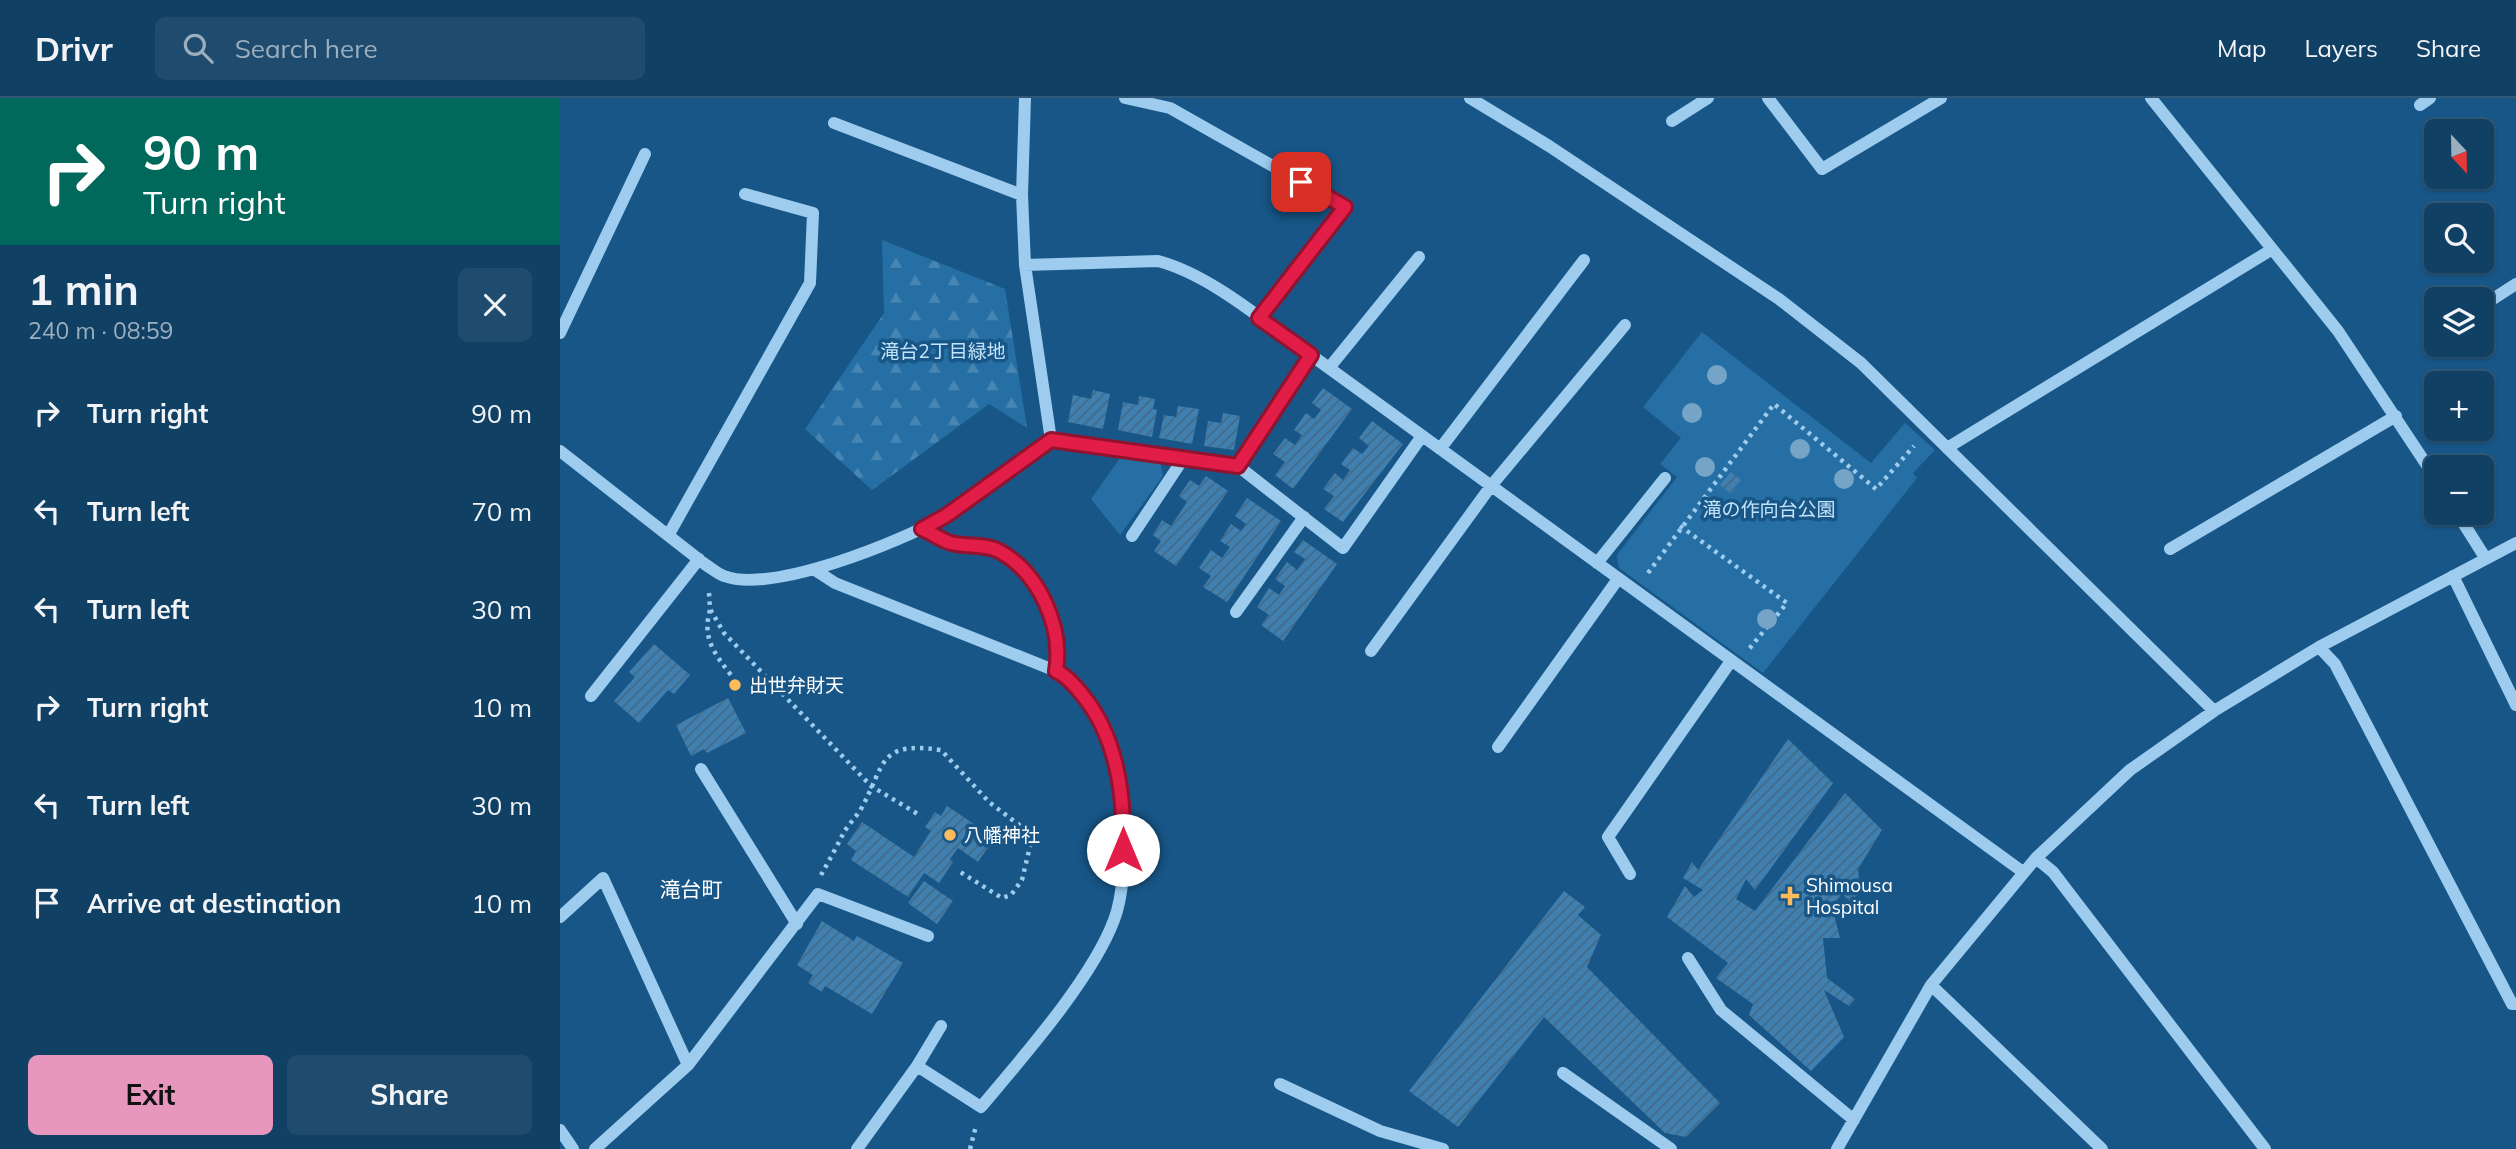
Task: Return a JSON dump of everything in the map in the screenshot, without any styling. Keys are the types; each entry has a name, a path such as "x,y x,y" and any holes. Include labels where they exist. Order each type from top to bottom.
{"street":[{"path":"1025,98 1022,195 1025,265 1051,440"},
{"path":"1125,98 1170,108 1345,207 1259,318"},
{"path":"1470,98 1549,146 1779,299 1861,363 2214,711"},
{"path":"1672,121 1707,98"},
{"path":"1768,98 1822,169 1941,98"},
{"path":"2152,98 2338,331 2424,460"},
{"path":"834,122 1022,195"},
{"path":"560,333 645,154"},
{"path":"669,534 810,283 813,213 745,194"},
{"path":"1947,448 2271,250"},
{"path":"1329,368 1419,257"},
{"path":"1440,449 1584,260"},
{"path":"1025,265 1158,261 1172,265 1205,283 1311,355 2023,872"},
{"path":"2494,298 2516,284"},
{"path":"1371,651 1491,486 1625,325"},
{"path":"1238,466 1311,355"},
{"path":"2169,549 2396,416"},
{"path":"560,451 702,562 725,576 752,579 815,570 922,529 947,515 1051,440 1185,456 1238,466 1343,548 1422,436"},
{"path":"1132,537 1185,456"},
{"path":"1597,563 1665,478"},
{"path":"1236,612 1304,517"},
{"path":"2465,525 2486,559"},
{"path":"922,529 951,543 999,551 1024,572 1049,607 1060,650 1056,671"},
{"path":"1837,1149 1931,985 2035,858 2130,770 2214,711 2319,647 2516,543"},
{"path":"591,696 702,562"},
{"path":"815,570 835,583 1065,675 1088,702 1112,749 1124,823 1120,903 1114,923 1091,964 1020,1061 981,1107 917,1066"},
{"path":"2453,576 2516,705"},
{"path":"1498,747 1618,579"},
{"path":"2319,647 2335,664 2512,1004 2516,1004"},
{"path":"1630,874 1608,837 1734,663"},
{"path":"701,769 797,924"},
{"path":"2035,858 2053,872 2265,1149"},
{"path":"560,917 603,878 688,1065"},
{"path":"595,1149 688,1065 818,894 928,936"},
{"path":"1688,958 1721,1010 1854,1120"},
{"path":"1931,985 2102,1149"},
{"path":"857,1149 917,1066 942,1026"},
{"path":"1563,1073 1671,1149"},
{"path":"1280,1084 1380,1131 1443,1149"},
{"path":"560,1129 573,1149"}],"path":[{"path":"1634,590 1774,404 1876,489 1929,430"},
{"path":"1680,526 1787,603 1734,663"},
{"path":"702,562 710,609 724,633 871,786 921,816"},
{"path":"710,609 705,627 715,653 731,675"},
{"path":"818,894 817,883 871,786 876,771 890,755 905,748 941,750 989,802 1027,831 1031,842 1022,880 1011,895 1002,898 957,870"}],"green space":[{"name":"滝台2丁目緑地","path":"882,240 1005,289 1027,428 989,404 872,490 805,429 884,313"},
{"name":"滝の作向台公園","path":"1702,332 1871,463 1905,423 1935,450 1913,473 1917,478 1763,673 1619,568 1617,555 1677,477 1660,464 1681,438 1643,407"},
{"path":"1120,458 1161,464 1163,476 1120,535 1091,499"}],"building":[{"path":"1323,388 1352,409 1293,489 1275,475 1285,462 1273,454 1285,438 1295,445 1302,435 1294,430 1306,413 1314,419 1321,410 1312,403"},
{"path":"1093,390 1110,394 1103,429 1068,422 1073,395 1091,399"},
{"path":"1139,396 1155,399 1153,409 1157,410 1152,437 1118,430 1123,402 1138,405"},
{"path":"1178,406 1199,409 1192,444 1159,438 1164,415 1176,417"},
{"path":"1223,413 1240,416 1234,450 1204,446 1208,421 1221,423"},
{"path":"1372,421 1403,444 1343,522 1324,509 1334,496 1323,489 1335,473 1343,480 1350,470 1341,464 1353,448 1362,454 1369,446 1359,438"},
{"path":"1731,472 1741,480 1731,494 1720,485"},
{"path":"1206,476 1228,491 1176,566 1154,551 1161,541 1153,535 1162,520 1171,526 1187,502 1179,496 1190,480 1199,486"},
{"path":"1247,498 1281,521 1227,602 1203,587 1211,576 1199,568 1211,550 1222,558 1230,547 1220,541 1231,524 1241,531 1246,524 1235,516"},
{"path":"1303,540 1337,564 1283,641 1261,625 1269,615 1257,607 1269,588 1279,595 1285,586 1275,579 1287,562 1297,570 1305,559 1294,552"},
{"path":"654,644 690,675 674,694 668,690 639,723 614,701 635,677 629,672"},
{"path":"728,698 746,733 707,753 704,749 691,756 676,725"},
{"path":"1788,739 1833,783 1755,890 1746,879 1736,899 1755,911 1845,793 1882,830 1858,869 1860,890 1852,903 1842,894 1832,907 1840,938 1823,938 1827,978 1855,999 1849,1006 1824,990 1844,1037 1811,1071 1749,1015 1753,1004 1716,978 1728,963 1667,917 1685,886 1694,897 1703,890 1683,878 1692,862 1698,870"},
{"path":"947,806 974,824 968,833 989,846 978,862 958,848 950,859 953,862 939,883 924,873 908,897 851,860 856,851 847,844 862,822 914,857 931,831 925,827 935,812 941,816"},
{"path":"924,881 953,901 937,924 908,903"},
{"path":"1564,891 1585,907 1578,915 1601,935 1587,967 1720,1103 1686,1137 1665,1133 1544,1017 1458,1127 1409,1091"},
{"path":"822,921 854,941 857,936 903,963 872,1014 825,986 822,992 808,983 813,975 797,965"}],"place":[{"name":"出世弁財天","path":"735,685"},
{"name":"八幡神社","path":"950,835"},
{"name":"Shimousa Hospital","path":"1790,896"}],"district":[{"name":"滝台町","path":"691,889"}],"route":[{"path":"1123,850 1124,823 1112,749 1101,721 1088,702 1065,675 1056,671 1060,650 1049,607 1024,572 999,551 951,543 922,529 947,515 1051,440 1185,456 1238,466 1311,355 1259,318 1345,207 1301,182"}]}
